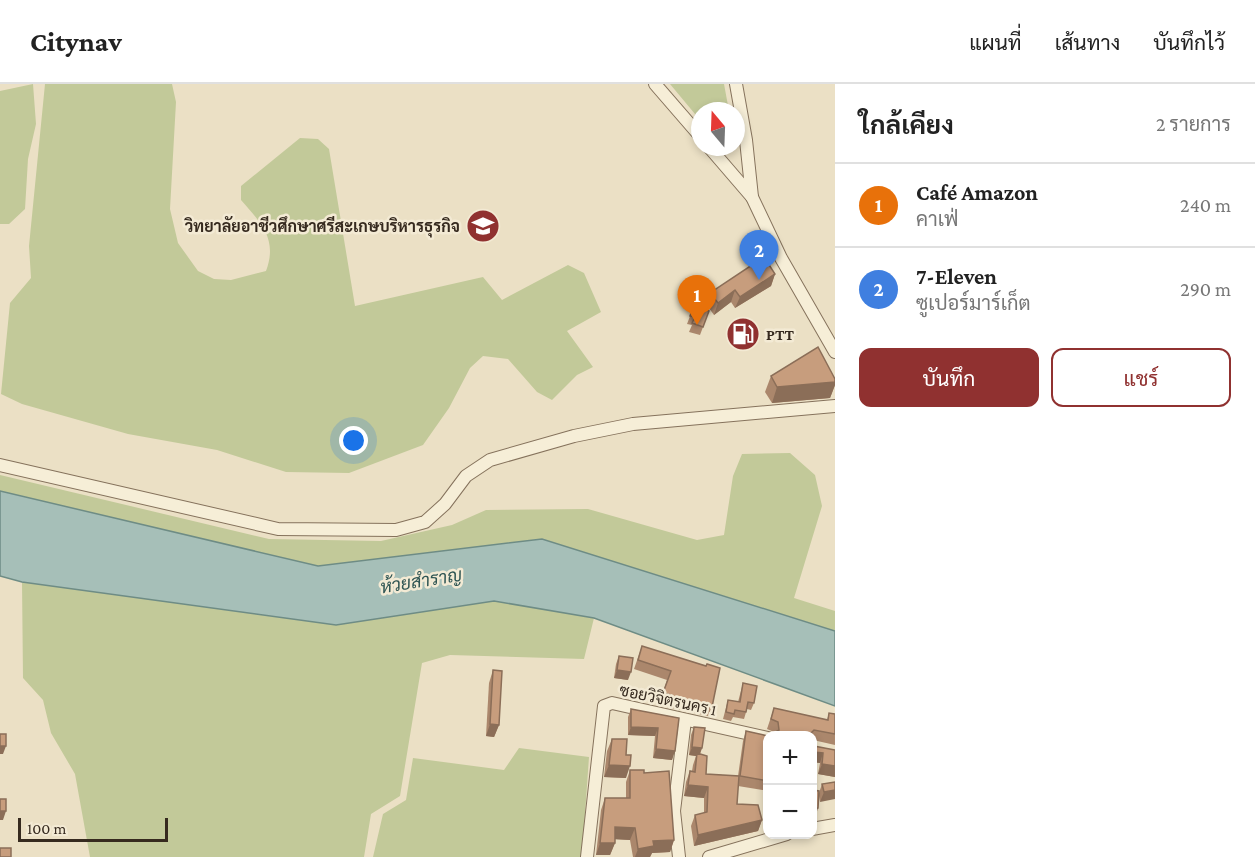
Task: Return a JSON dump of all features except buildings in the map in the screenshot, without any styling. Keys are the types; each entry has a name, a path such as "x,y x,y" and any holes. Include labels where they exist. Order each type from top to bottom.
{"street":[{"path":"655,84 691,126"},
{"path":"736,84 746,140 752,197"},
{"path":"717,156 752,197 781,258 835,352"},
{"path":"0,465 278,529 396,530 425,522 445,504 466,476 490,460 574,436 633,424 835,406"},
{"name":"ซอยวิจิตรนคร 1","path":"587,857 604,706 612,703 763,737"},
{"path":"678,857 674,811 685,720"},
{"path":"817,828 835,825"},
{"path":"709,857 770,839"}],"green space":[{"path":"33,84 36,124 28,159 25,209 9,224 0,224 0,91"},
{"path":"45,84 172,84 176,102 170,209 178,243 198,271 214,279 231,280 266,271 270,250 269,241 261,224 241,200 241,186 300,138 318,139 329,149 355,306 483,277 502,300 568,265 584,273 601,312 567,331 593,367 577,375 552,400 537,392 508,359 483,356 470,368 449,408 423,445 349,473 286,472 217,450 128,434 22,404 1,394 10,303 31,278 29,246"},
{"path":"670,84 724,84 727,102 691,102 691,109"},
{"path":"790,453 815,475 822,506 794,598 835,611 835,631 542,539 318,566 0,491 0,475 269,539 381,541 452,525 486,510 588,509 697,540 724,535 733,476 742,454"},
{"path":"22,582 336,625 494,601 594,618 584,659 450,655 422,663 400,796 371,814 364,857 90,857 75,774 51,733 43,700 23,678"},
{"path":"519,748 589,757 582,857 373,857 383,814 406,800 413,758 504,770"}],"water":[{"name":"ห้วยสำราญ","path":"0,491 318,566 542,539 835,631 835,706 594,618 494,601 336,625 22,582 0,576"}],"place":[{"name":"วิทยาลัยอาชีวศึกษาศรีสะเกษบริหารธุรกิจ","path":"483,226"},
{"name":"7-Eleven","path":"759,280"},
{"name":"Café Amazon","path":"697,325"},
{"name":"PTT","path":"743,334"}]}
